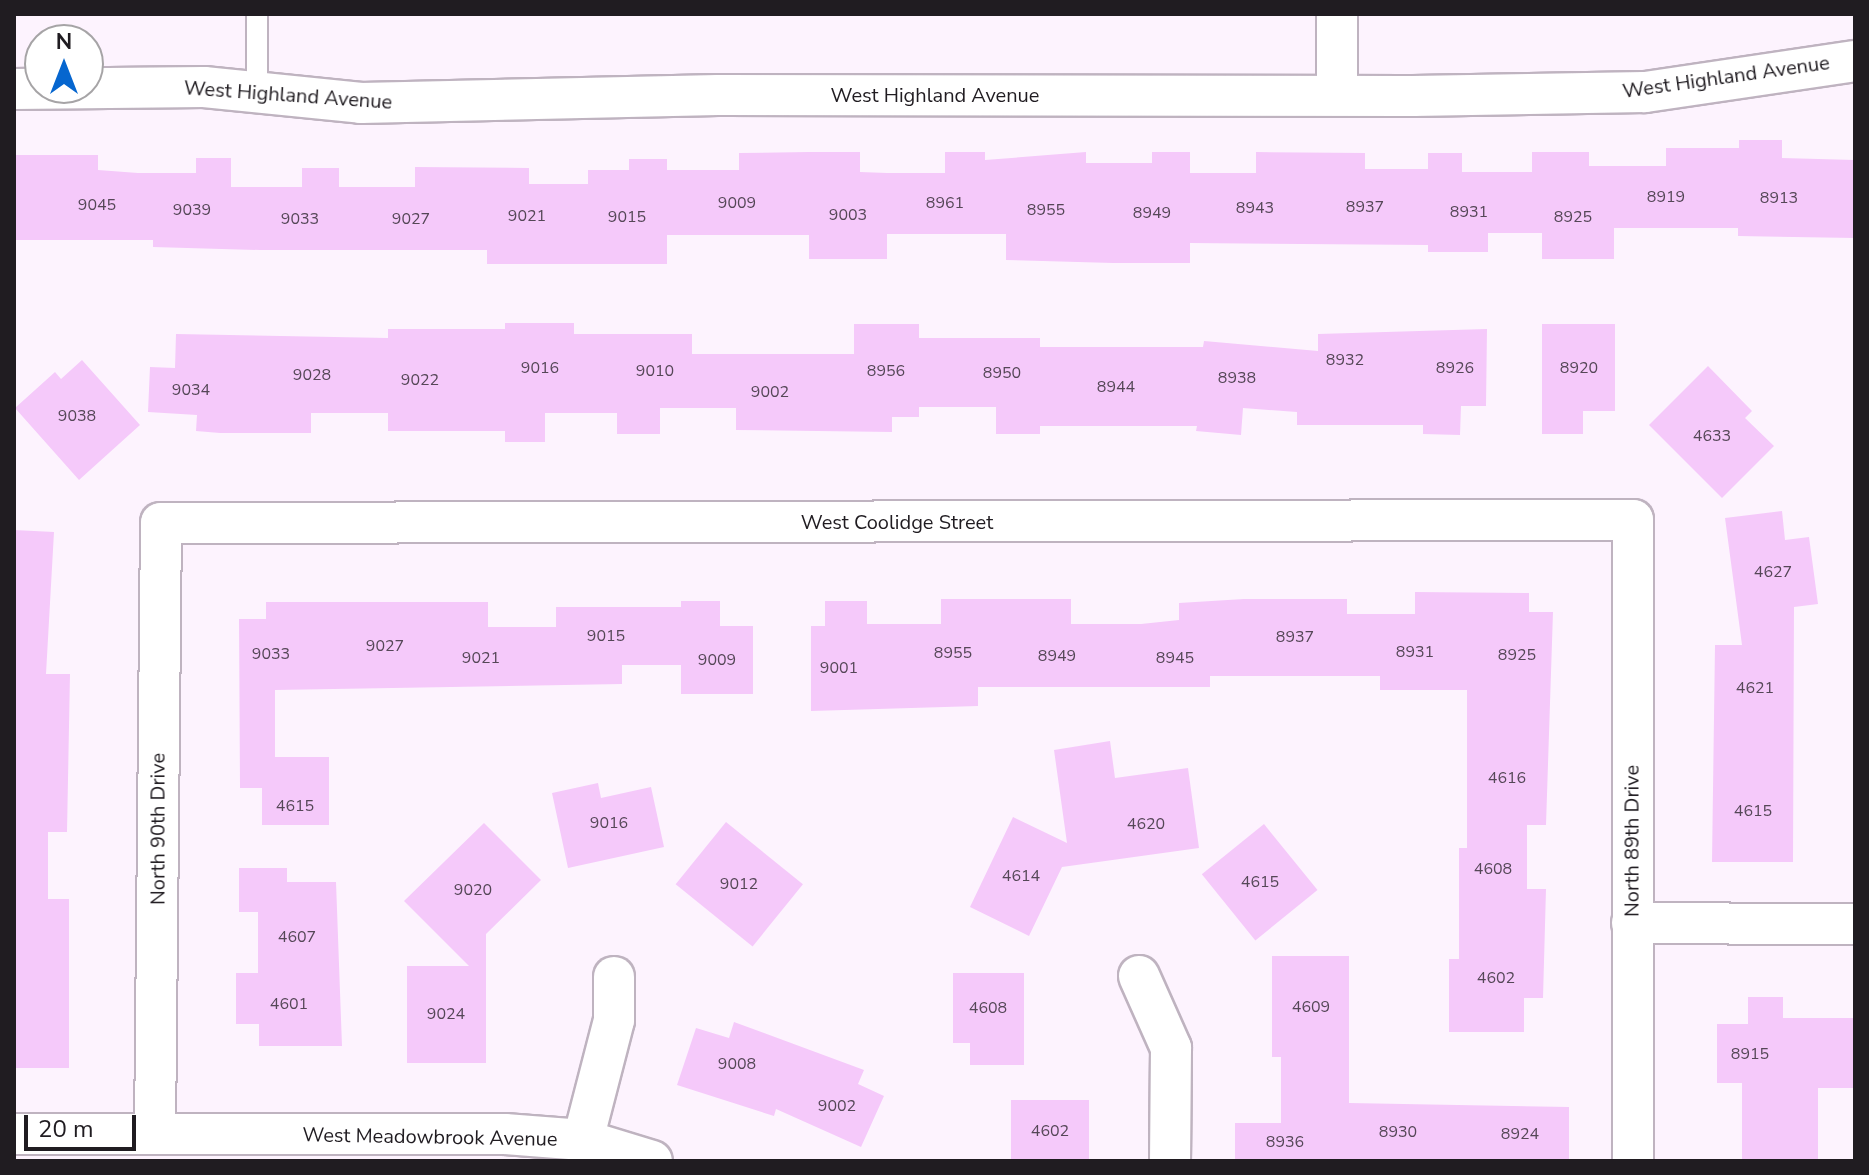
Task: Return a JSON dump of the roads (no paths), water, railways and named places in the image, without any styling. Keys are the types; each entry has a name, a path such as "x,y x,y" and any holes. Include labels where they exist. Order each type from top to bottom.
{"street":[{"path":"1337,14 1337,94"},
{"name":"West Highland Avenue","path":"14,89 204,87 257,95 376,103 1645,92 1855,61"},
{"name":"West Coolidge Street","path":"161,523 1633,520"},
{"name":"North 89th Drive","path":"1633,520 1633,1161"},
{"name":"North 90th Drive","path":"155,1134 161,523"},
{"path":"1632,923 1855,924"},
{"path":"1139,976 1171,1048 1170,1161"},
{"path":"583,1140 614,1020 614,977"},
{"name":"West Meadowbrook Avenue","path":"14,1134 505,1134 583,1140 652,1161"}],"lane":[{"path":"257,14 257,95"}]}
